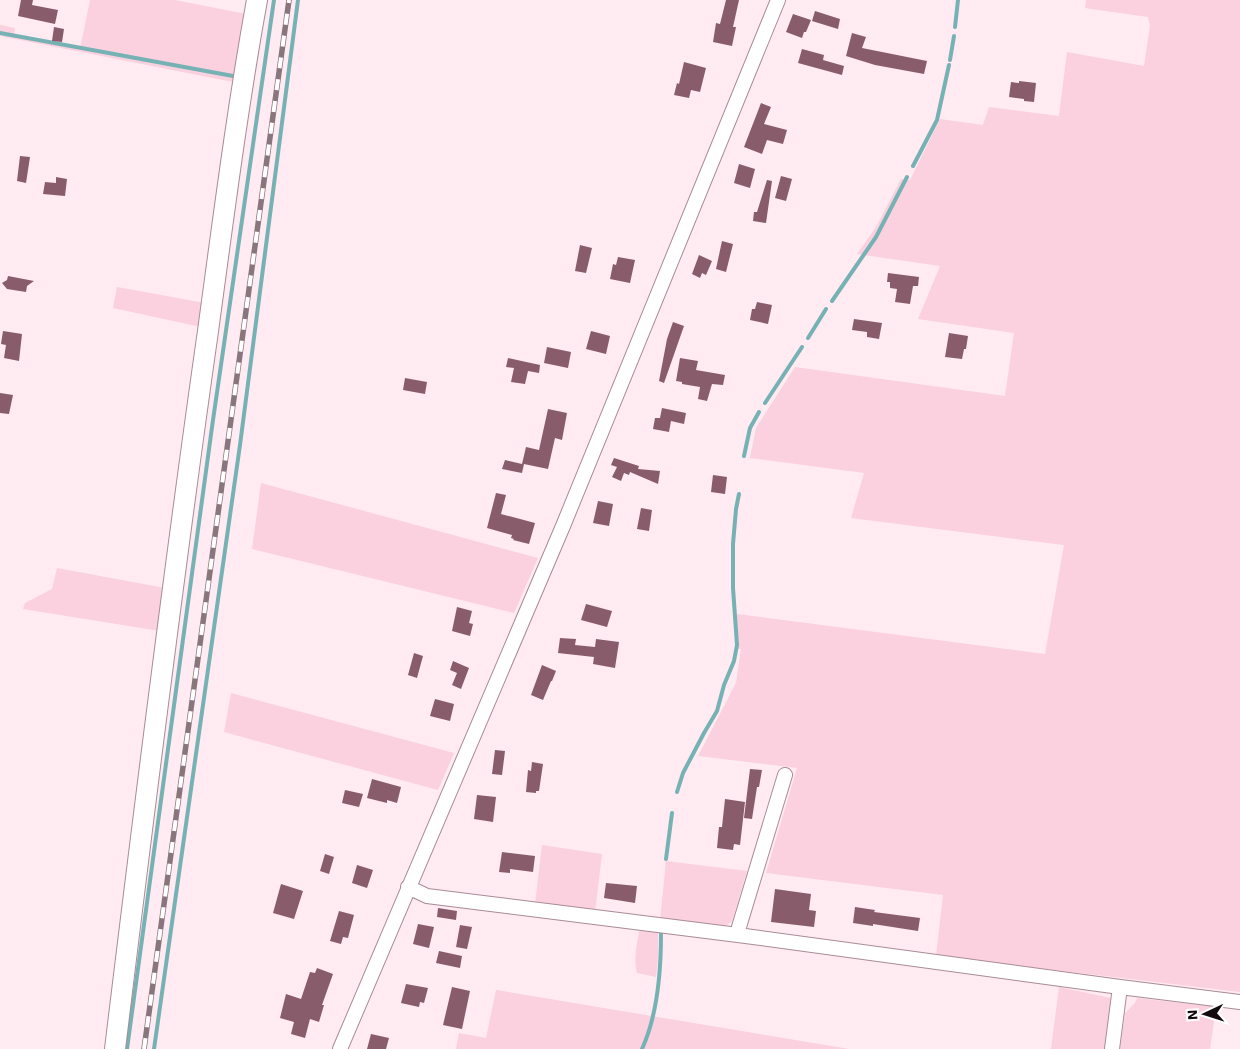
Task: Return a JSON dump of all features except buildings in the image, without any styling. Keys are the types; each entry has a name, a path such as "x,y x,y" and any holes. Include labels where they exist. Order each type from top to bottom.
{"street":[{"path":"116,1049 158,698 241,95 257,0"},
{"path":"340,1049 563,526 778,0"},
{"path":"738,936 739,927 785,775"},
{"path":"408,888 427,896 1240,1002"},
{"path":"1112,1049 1120,987"}],"shaded area":[{"path":"90,0 175,0 246,14 233,82 0,36 0,25 15,28 14,36 80,49"},
{"path":"1086,0 1240,0 1240,992 936,956 943,895 766,873 797,768 698,756 736,683 741,649 737,649 737,614 1045,654 1064,545 851,518 864,473 750,458 756,428 795,367 1005,396 1014,333 918,319 940,266 857,254 876,227 901,179 910,180 940,119 983,125 989,107 1059,116 1067,52 1144,66 1150,26 1148,17 1085,8"},
{"path":"117,287 205,303 201,327 113,308"},
{"path":"261,483 538,558 514,613 252,549"},
{"path":"57,568 165,588 160,631 23,609 25,603 52,589"},
{"path":"231,693 454,753 438,790 224,732"},
{"path":"542,845 602,854 595,912 535,904"},
{"path":"666,861 747,871 732,921 722,929 660,921"},
{"path":"640,928 658,931 656,977 637,973 635,956"},
{"path":"1059,987 1111,998 1105,1049 1051,1049"},
{"path":"496,990 849,1049 456,1049 459,1033 486,1038"},
{"path":"1137,998 1216,1007 1210,1049 1120,1049 1125,1013 1135,1003"}],"waterway":[{"path":"127,1049 213,420 274,0"},
{"path":"154,1049 240,445 298,0"},
{"path":"955,27 958,0"},
{"path":"0,33 233,76"},
{"path":"950,60 954,36"},
{"path":"913,166 937,120 949,65"},
{"path":"832,301 876,237 907,177"},
{"path":"808,338 826,309"},
{"path":"765,403 802,347"},
{"path":"744,456 750,428 759,412"},
{"path":"677,792 683,773 717,711 724,685 734,661 737,645 733,588 733,544 739,494"},
{"path":"666,859 672,813"},
{"path":"642,1049 652,1022 658,993 661,934"}],"railway":[{"path":"144,1049 289,0"}]}
